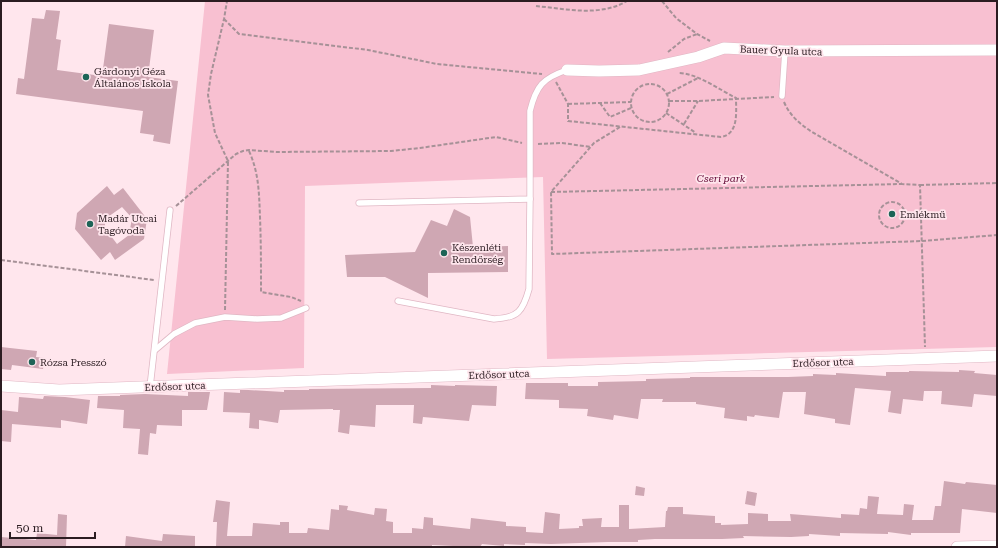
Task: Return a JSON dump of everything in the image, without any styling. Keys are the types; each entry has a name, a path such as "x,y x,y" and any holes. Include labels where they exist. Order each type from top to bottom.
{"street":[{"name":"Bauer Gyula utca","path":"567,70 639,70 698,57 724,48 785,52 997,50"},
{"name":"Erdősor utca","path":"1,386 59,390 997,356"},
{"path":"957,547 997,546"}],"lane":[{"path":"782,96 785,52"},
{"path":"398,300 494,319 507,318 517,313 525,303 529,289 530,111 533,97 541,85 552,75 567,70"},
{"path":"360,203 530,199"},
{"path":"150,387 170,210"},
{"path":"155,350 174,334 195,323 225,317 257,319 280,318 306,308"}],"path":[{"path":"225,317 228,161 215,133 208,95 211,74 227,1"},
{"path":"536,6 574,10 601,10 627,1"},
{"path":"662,1 676,18 697,34 724,48"},
{"path":"224,19 239,34 368,50 436,64 552,75 568,104 568,121 721,137 730,133 734,129 736,98"},
{"path":"677,73 684,73 698,78 736,98"},
{"path":"667,94 698,78"},
{"path":"649,83 662,88 667,94 669,101 666,113 656,121 650,122 639,118 634,114 631,108 632,95 636,89 649,83"},
{"path":"669,101 698,101 782,96 787,108 798,122 902,184"},
{"path":"684,124 698,101"},
{"path":"568,104 631,102"},
{"path":"600,103 610,117 631,108"},
{"path":"666,113 698,134"},
{"path":"620,126 600,138 551,192 552,254 922,240 997,235"},
{"path":"170,210 236,154 242,151 391,151 496,137 530,144 562,143 591,147"},
{"path":"249,150 255,164 258,183 261,292 292,297 301,301 306,308"},
{"path":"551,192 902,184 920,185 997,182"},
{"path":"920,185 926,358"},
{"path":"889,202 900,204 903,207 904,215 903,223 894,228 887,227 880,221 881,208 889,202"},
{"path":"904,215 921,214"},
{"path":"1,260 162,281"}],"green space":[{"name":"Cseri park","path":"205,1 997,1 997,347 547,359 543,177 305,186 304,368 167,374"}],"building":[{"name":"Gárdonyi Géza Általános Iskola","path":"46,10 60,11 56,39 61,40 57,70 102,76 109,24 154,30 148,77 178,81 170,144 153,141 154,135 140,133 143,111 16,94 18,78 24,79 32,18 44,19"},
{"name":"Madár Utcai Tagóvoda","path":"107,186 114,195 123,188 147,219 144,239 115,260 110,252 101,260 75,229 77,213","holes":["122,207 132,218 129,235 117,244 105,228 105,219"]},
{"name":"Készenléti Rendőrség","path":"454,209 470,217 473,247 508,246 508,272 428,273 428,298 385,277 347,277 345,255 415,252 431,220 447,226"},
{"path":"1,347 37,351 36,357 45,358 43,369 12,365 11,370 1,369"},
{"path":"959,370 997,375 997,396 974,394 972,407 941,404 942,391 924,391 923,401 903,399 901,414 888,412 891,391 855,388 850,425 835,423 835,419 804,414 806,392 783,392 779,418 755,415 754,417 747,416 747,421 724,418 725,408 696,404 696,402 662,402 663,399 641,399 638,419 614,415 613,420 587,416 588,409 559,408 559,400 525,399 526,383 568,383 568,386 598,386 598,382 646,381 646,379 690,377 788,377 813,376 813,374 836,375 836,373 886,376 886,372 959,372"},
{"path":"431,385 497,386 496,406 472,405 469,421 423,417 422,424 413,423 414,405 376,405 375,427 350,425 349,434 338,432 340,410 280,410 278,423 259,420 259,429 249,428 250,413 223,412 224,392 240,393 240,390 284,392 284,390 309,389 431,388"},
{"path":"188,392 210,392 207,410 182,410 182,426 157,425 156,434 150,433 148,455 138,454 140,429 123,428 124,410 97,408 98,396 145,394 188,396"},
{"path":"44,396 90,400 87,424 61,420 61,428 12,424 11,442 1,441 1,410 18,412 19,397 43,399"},
{"path":"944,481 965,484 966,482 997,485 997,513 962,509 960,533 911,533 911,535 888,532 888,534 840,533 840,536 809,534 809,536 791,537 743,536 744,538 655,539 638,540 638,542 551,544 525,543 525,545 504,544 504,546 482,544 480,547 432,545 432,547 216,547 217,522 213,522 216,500 230,502 227,536 252,536 253,523 280,525 280,522 289,522 289,533 307,533 308,528 329,530 331,509 339,510 339,505 348,506 347,510 374,515 375,508 387,509 386,521 393,522 393,533 412,533 412,528 423,529 424,517 433,518 433,525 470,529 471,518 506,522 506,526 526,527 526,532 543,533 545,512 560,514 559,529 579,528 579,526 583,526 582,519 602,518 601,527 619,527 619,505 629,505 629,529 665,527 666,511 668,507 683,507 683,514 715,516 715,523 721,523 721,525 748,524 748,513 768,514 768,521 791,521 790,514 841,518 841,514 859,515 860,508 867,509 868,496 879,497 877,514 903,515 904,504 914,505 912,520 933,520 935,506 941,506"},
{"path":"636,486 645,488 644,496 635,495"},
{"path":"747,491 757,493 755,506 745,504"},
{"path":"58,514 67,515 66,547 1,547 1,537 36,540 37,533 57,535"},
{"path":"163,534 195,536 195,547 125,547 126,536 162,541"}],"place":[{"name":"Gárdonyi Géza Általános Iskola","path":"86,77"},
{"name":"Emlékmű","path":"892,214"},
{"name":"Madár Utcai Tagóvoda","path":"90,224"},
{"name":"Készenléti Rendőrség","path":"444,253"},
{"name":"Rózsa Presszó","path":"32,362"}]}
